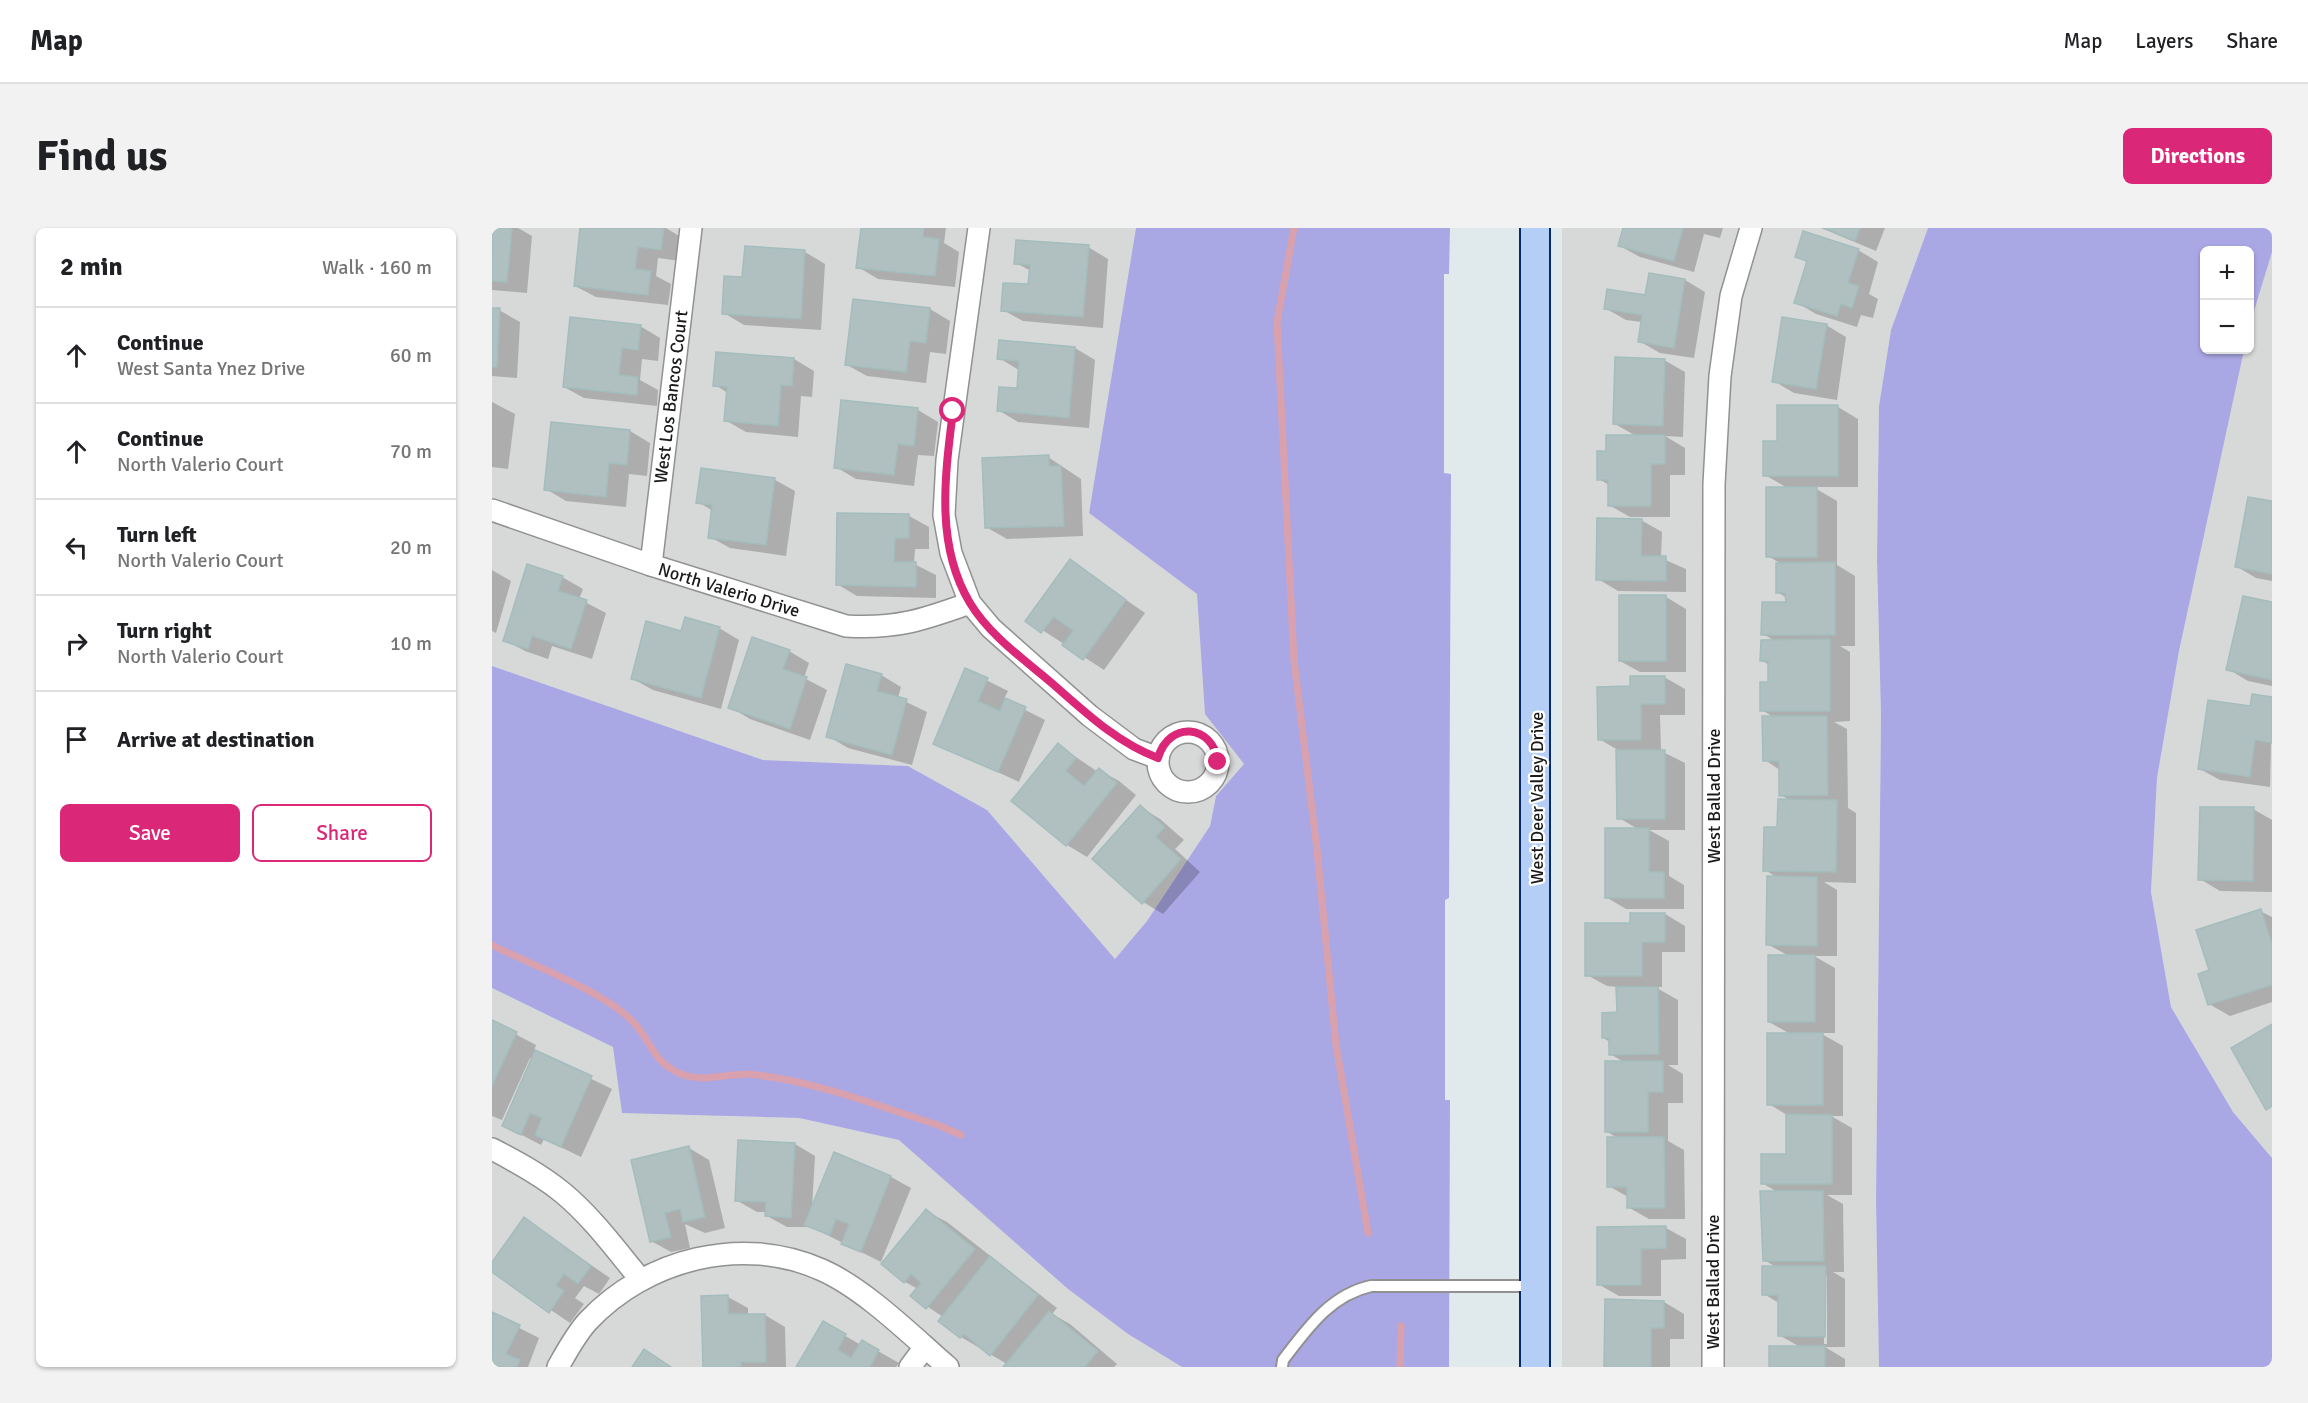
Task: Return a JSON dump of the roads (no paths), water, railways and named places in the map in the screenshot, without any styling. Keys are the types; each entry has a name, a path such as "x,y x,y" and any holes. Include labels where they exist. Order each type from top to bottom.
{"street":[{"name":"West Los Bancos Court","path":"651,565 691,228"},
{"path":"979,228 948,450 944,515 951,553 970,603 1014,650 1090,716 1134,749 1158,758"},
{"name":"West Deer Valley Drive","path":"1535,228 1535,1367"},
{"name":"West Ballad Drive","path":"1713,1367 1714,484 1720,376 1729,307 1751,228"},
{"name":"North Valerio Drive","path":"492,510 651,565 846,626 879,628 919,621 970,603"},
{"path":"492,1149 531,1170 564,1194 591,1219 641,1280"},
{"path":"558,1367 587,1322 615,1297 641,1280 674,1264 740,1254 771,1254 823,1270 853,1288 948,1367"},
{"path":"910,1367 924,1347"}],"lane":[{"path":"1282,1367 1283,1360 1320,1313 1357,1289 1371,1286 1535,1286"}],"waterway":[{"path":"1294,228 1277,322 1294,660 1317,850 1336,1045 1368,1233"},
{"path":"492,945 582,987 616,1007 636,1025 657,1056 671,1069 681,1074 700,1078 747,1074 803,1083 872,1103 961,1135"},
{"path":"1400,1367 1401,1326"}]}
